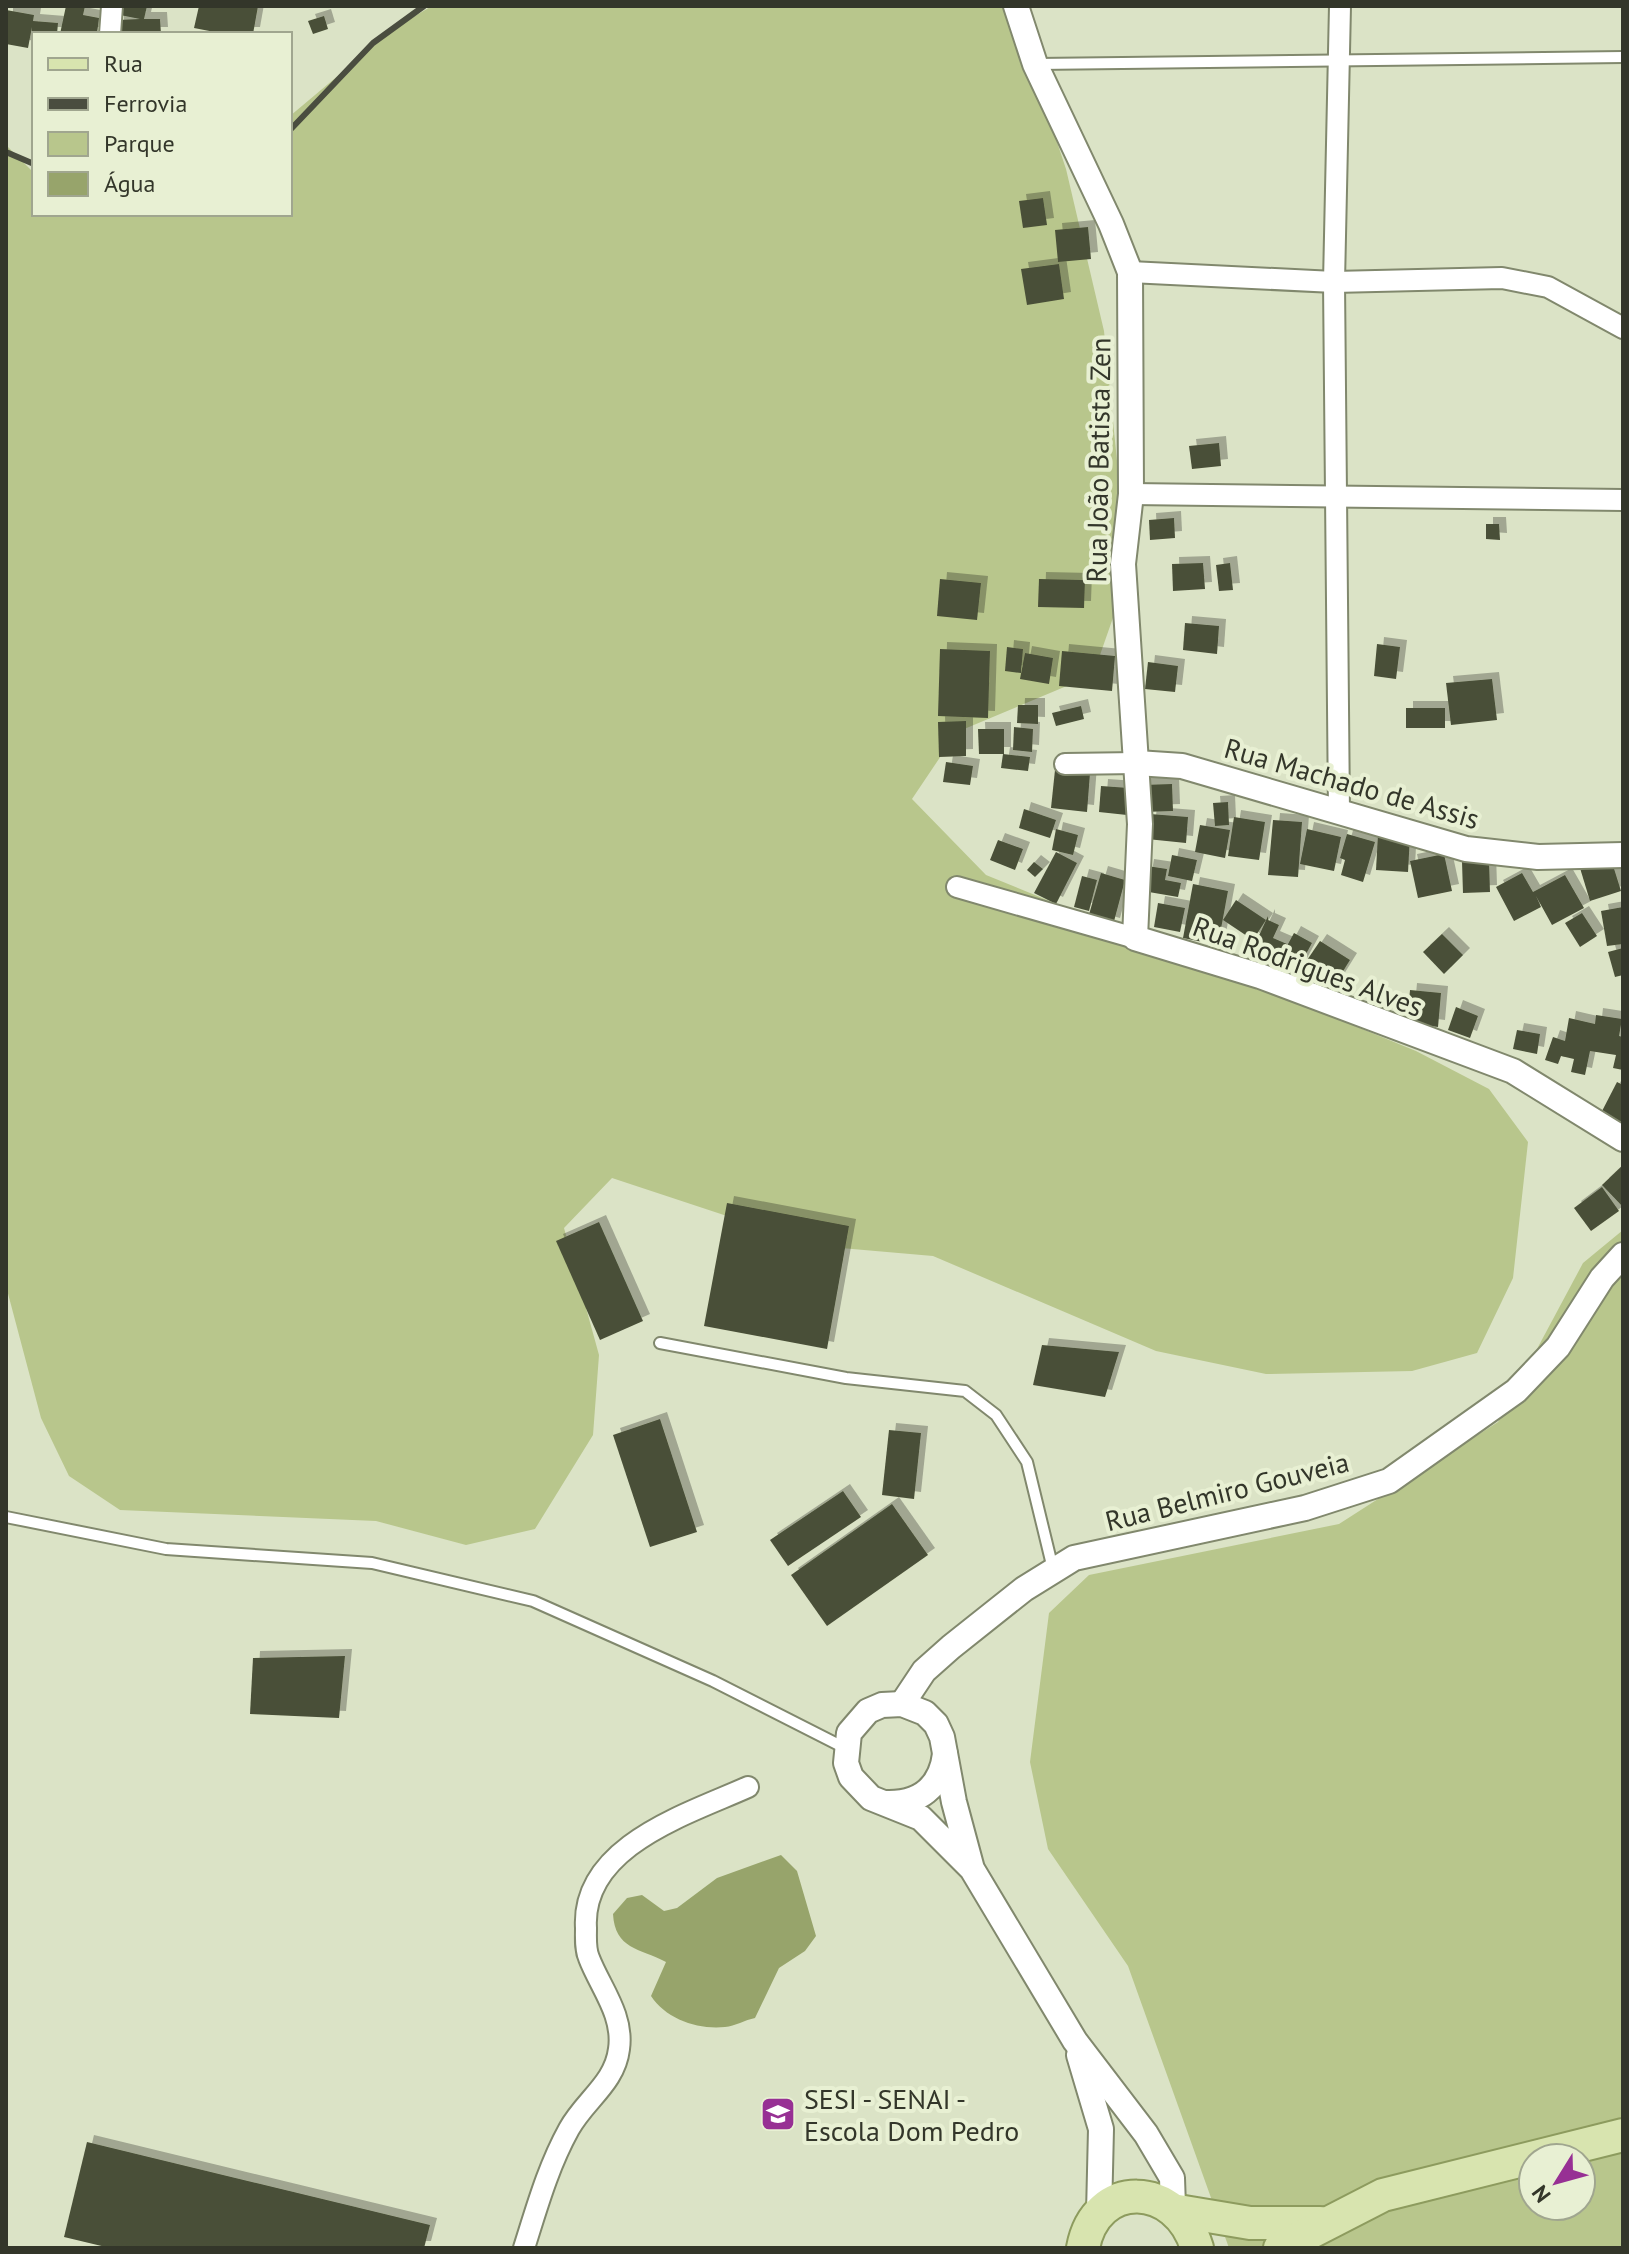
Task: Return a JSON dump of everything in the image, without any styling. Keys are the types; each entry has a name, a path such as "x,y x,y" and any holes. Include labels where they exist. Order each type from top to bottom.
{"main road":[{"path":"1280,2248 1383,2195 1623,2135"},
{"path":"1085,2235 1115,2202 1135,2197 1155,2198 1175,2209 1264,2224 1332,2222"},
{"path":"1175,2209 1191,2228 1197,2248"}],"street":[{"path":"110,32 112,6"},
{"name":"Rua João Batista Zen","path":"1016,6 1035,64 1111,224 1130,272 1131,494 1123,564 1140,824 1135,938"},
{"path":"1339,813 1334,282 1340,6"},
{"path":"1130,272 1334,282 1502,278 1548,287 1623,328"},
{"path":"1131,494 1623,500"},
{"name":"Rua Machado de Assis","path":"1065,764 1182,766 1466,849 1538,857 1623,855"},
{"name":"Rua Rodrigues Alves","path":"957,887 1260,976 1513,1071 1623,1139"},
{"name":"Rua Belmiro Gouveia","path":"902,1704 924,1671 1024,1589 1074,1558 1305,1508 1389,1481 1516,1391 1558,1347 1602,1278 1623,1255"},
{"path":"972,1869 936,1724 925,1713 902,1704 882,1705 868,1711 849,1733 845,1748 846,1763 859,1789 921,1818 972,1869 1075,2041 1146,2134 1166,2167 1172,2178 1175,2209"},
{"path":"886,1803 915,1800 928,1792 943,1767 945,1752"},
{"path":"524,2248 549,2168 571,2125 614,2073 620,2046 614,2007 587,1955 585,1915 595,1883 626,1848 671,1821 748,1787"},
{"path":"1075,2041 1101,2129 1085,2235"}],"lane":[{"path":"1035,64 1623,57"},
{"path":"660,1343 846,1378 965,1391 996,1415 1027,1462 1053,1570"},
{"path":"6,1517 166,1549 372,1563 533,1601 713,1681 845,1748"}],"green space":[{"path":"432,6 1021,6 1019,28 1066,169 1104,331 1120,491 1115,612 1093,675 957,732 912,799 986,875 1416,1051 1489,1089 1528,1142 1513,1278 1477,1353 1412,1371 1266,1374 1156,1351 933,1256 818,1246 612,1178 564,1228 599,1355 593,1435 535,1529 466,1545 376,1521 120,1510 69,1476 41,1418 6,1286 6,145 32,171 32,216 292,216 292,114 396,27"},
{"path":"1623,1230 1623,2248 1229,2248 1128,1966 1048,1849 1030,1762 1049,1613 1089,1575 1339,1524 1498,1422 1583,1263"}],"water":[{"path":"781,1855 797,1871 816,1936 805,1951 779,1968 755,2018 729,2026 704,2027 665,2011 651,1996 666,1962 624,1941 618,1934 613,1914 627,1898 642,1895 664,1911 677,1908 717,1878"}],"building":[{"path":"66,6 85,6 83,15 99,18 97,32 60,32"},
{"path":"121,6 147,6 144,19 160,19 161,32 117,32 117,20 140,19 120,15"},
{"path":"199,6 258,6 253,32 215,32 194,28"},
{"path":"6,10 34,15 33,21 58,23 57,32 32,32 31,44 32,27 28,48 6,44"},
{"path":"324,16 328,29 313,34 308,21"},
{"path":"1043,198 1047,225 1023,228 1019,201"},
{"path":"1088,227 1091,259 1058,262 1055,230"},
{"path":"1059,264 1064,299 1027,305 1021,269"},
{"path":"1219,443 1221,466 1192,469 1189,446"},
{"path":"1174,518 1175,538 1150,540 1149,520"},
{"path":"1486,524 1499,524 1500,540 1486,539"},
{"path":"1203,563 1205,589 1173,591 1172,564"},
{"path":"1230,563 1233,590 1219,591 1216,565"},
{"path":"940,579 981,583 977,620 937,616"},
{"path":"1039,579 1085,580 1084,608 1038,607"},
{"path":"1185,623 1219,626 1217,654 1183,650"},
{"path":"1377,644 1400,647 1396,679 1374,676"},
{"path":"1007,647 1023,649 1021,673 1005,671"},
{"path":"940,649 990,651 988,718 938,716"},
{"path":"1062,651 1115,656 1112,691 1059,686"},
{"path":"1025,653 1053,658 1049,684 1020,679"},
{"path":"1148,662 1178,666 1175,692 1145,689"},
{"path":"1492,679 1497,720 1451,725 1446,683"},
{"path":"1018,705 1038,705 1038,724 1017,723"},
{"path":"1081,706 1084,719 1056,726 1052,713"},
{"path":"1406,708 1445,708 1445,728 1406,728"},
{"path":"966,721 966,756 939,757 938,722"},
{"path":"1014,727 1033,729 1032,752 1013,750"},
{"path":"978,729 1004,729 1004,754 979,754"},
{"path":"1003,754 1030,757 1028,771 1001,768"},
{"path":"946,762 973,766 970,785 943,782"},
{"path":"1055,770 1090,773 1087,812 1051,808"},
{"path":"1172,784 1173,811 1143,812 1142,785"},
{"path":"1101,786 1129,788 1127,815 1099,812"},
{"path":"1228,802 1229,825 1215,826 1213,803"},
{"path":"1024,809 1056,820 1050,838 1019,828"},
{"path":"1150,814 1188,817 1186,843 1147,839"},
{"path":"1234,817 1265,822 1259,860 1228,856"},
{"path":"1273,820 1302,822 1298,877 1268,875"},
{"path":"1200,825 1230,830 1225,858 1195,852"},
{"path":"1056,829 1078,835 1073,855 1052,850"},
{"path":"1307,829 1341,837 1334,871 1300,864"},
{"path":"1347,834 1375,842 1363,882 1341,875 1345,860 1340,858"},
{"path":"1378,834 1410,836 1408,872 1376,870"},
{"path":"998,840 1023,849 1015,870 990,860"},
{"path":"1056,852 1077,863 1056,904 1034,893"},
{"path":"1444,854 1452,891 1418,898 1410,861"},
{"path":"1172,855 1197,860 1192,881 1168,876"},
{"path":"1611,859 1621,891 1590,901 1580,868"},
{"path":"1489,861 1490,892 1463,893 1462,862"},
{"path":"1034,862 1043,869 1035,877 1027,870"},
{"path":"1147,866 1167,869 1165,880 1181,883 1178,897 1143,891"},
{"path":"1101,873 1125,880 1113,925 1088,918"},
{"path":"1522,873 1533,892 1565,875 1584,908 1552,925 1536,896 1541,907 1514,921 1496,887"},
{"path":"1082,876 1097,880 1089,911 1074,907"},
{"path":"1193,884 1228,891 1218,945 1183,938"},
{"path":"1236,900 1266,920 1253,940 1223,920"},
{"path":"1158,903 1185,908 1180,932 1154,927"},
{"path":"1623,907 1623,944 1607,946 1601,911"},
{"path":"1582,913 1597,936 1580,947 1565,923"},
{"path":"1268,916 1268,920 1279,925 1273,938 1287,944 1282,954 1256,942"},
{"path":"1294,933 1312,943 1300,965 1282,955"},
{"path":"1442,934 1463,955 1444,974 1423,952"},
{"path":"1320,941 1350,960 1332,989 1301,969"},
{"path":"1623,948 1623,975 1615,977 1608,952"},
{"path":"1410,990 1441,993 1438,1027 1407,1023"},
{"path":"1456,1007 1478,1016 1470,1038 1448,1030"},
{"path":"1596,1015 1622,1019 1619,1036 1623,1037 1623,1070 1613,1068 1616,1055 1590,1051 1585,1075 1571,1072 1574,1059 1561,1056 1558,1064 1545,1060 1553,1037 1565,1041 1569,1018 1595,1024"},
{"path":"1517,1030 1540,1034 1537,1054 1513,1049"},
{"path":"1617,1082 1623,1085 1623,1127 1600,1115"},
{"path":"1623,1165 1623,1207 1602,1185"},
{"path":"1602,1187 1619,1211 1591,1231 1574,1208"},
{"path":"727,1203 849,1226 827,1349 704,1326"},
{"path":"599,1222 643,1321 600,1340 556,1241"},
{"path":"1042,1345 1119,1352 1105,1397 1033,1385"},
{"path":"660,1419 697,1532 650,1547 613,1435"},
{"path":"889,1430 921,1433 914,1499 882,1495"},
{"path":"843,1491 861,1517 788,1566 770,1540"},
{"path":"892,1504 928,1555 827,1626 791,1575"},
{"path":"345,1656 339,1718 250,1714 253,1658"},
{"path":"87,2142 430,2225 424,2248 110,2248 64,2237"}],"railway":[{"path":"292,128 373,43 424,6"},
{"path":"6,152 32,163"}],"place":[{"name":"SESI - SENAI - Escola Dom Pedro","path":"778,2114"}]}
